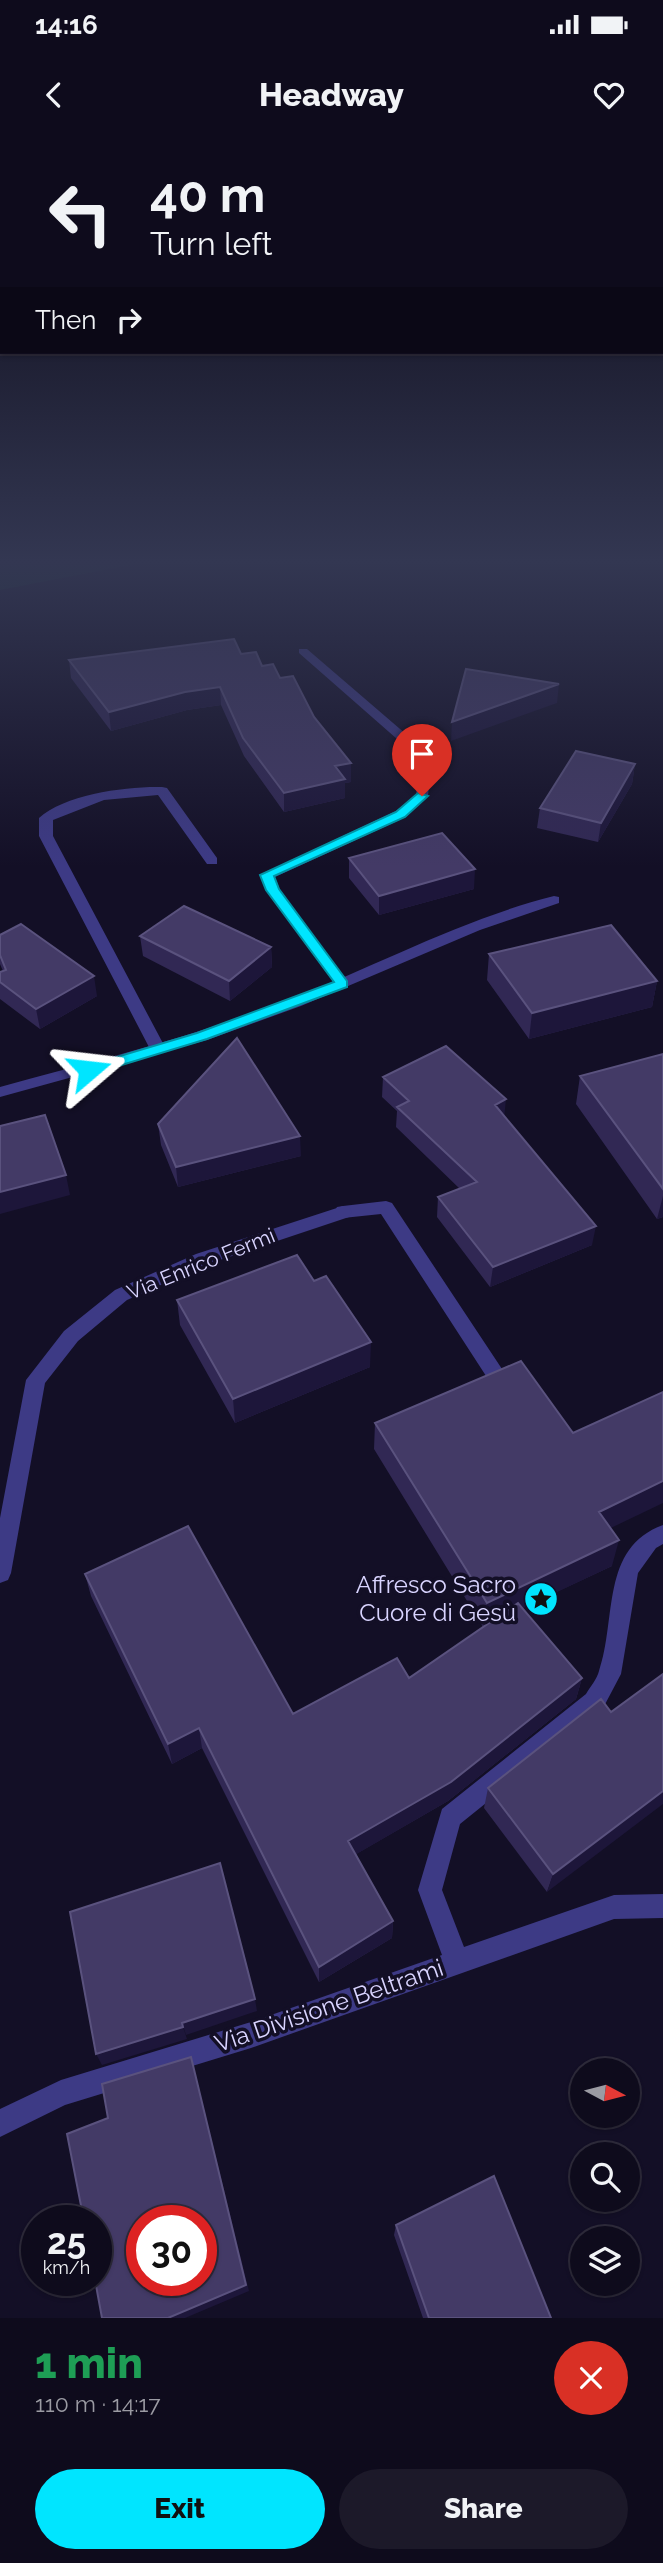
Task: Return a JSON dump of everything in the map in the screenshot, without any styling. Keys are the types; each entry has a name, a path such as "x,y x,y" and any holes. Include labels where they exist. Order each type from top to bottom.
{"street":[{"path":"319,665 410,744 424,774 422,796 401,814 267,875 272,890 342,984"},
{"path":"158,1049 46,836 46,818 69,806 124,793 162,790 212,861"},
{"path":"0,1092 158,1049 284,1007 475,927 554,900"},
{"name":"Via Enrico Fermi","path":"0,1573 36,1380 71,1336 121,1295 202,1259 343,1212 386,1207 495,1374"},
{"path":"457,1961 430,1890 450,1817 594,1702 610,1674 628,1571 649,1541 663,1534"},
{"name":"Via Divisione Beltrami","path":"0,2123 61,2093 251,2035 614,1907 663,1906"}],"building":[{"path":"73,665 273,665 280,678 293,676 314,717 351,763 335,766 345,779 284,793 243,738 220,687 185,692 109,712"},
{"path":"466,669 559,684 452,722"},
{"path":"576,751 635,764 601,823 540,808"},
{"path":"442,833 475,869 379,896 349,858"},
{"path":"184,906 271,947 229,981 140,936"},
{"path":"21,924 94,976 36,1009 0,982 0,972 6,970 0,955 0,935"},
{"path":"611,925 657,981 532,1013 489,954"},
{"path":"237,1038 300,1136 176,1167 158,1124"},
{"path":"446,1046 506,1099 495,1105 596,1226 493,1267 438,1197 477,1182 397,1107 409,1101 383,1077"},
{"path":"663,1054 663,1189 580,1076"},
{"path":"45,1115 66,1175 0,1192 0,1126"},
{"path":"297,1255 314,1281 326,1276 371,1342 233,1399 177,1300"},
{"path":"521,1361 573,1433 663,1392 663,1481 599,1512 619,1540 487,1603 375,1423"},
{"path":"188,1526 293,1714 397,1658 409,1678 518,1603 582,1678 451,1782 348,1841 393,1921 319,1967 199,1728 168,1744 85,1574"},
{"path":"663,1674 663,1791 553,1874 488,1788 601,1699 611,1712"},
{"path":"220,1863 255,1999 182,2023 183,2027 96,2054 70,1912"},
{"path":"191,2057 246,2285 168,2318 102,2318 98,2296 112,2296 112,2205 81,2205 67,2134 108,2118 102,2084"},
{"path":"494,2176 551,2318 429,2318 396,2225"}],"place":[{"name":"Affresco Sacro Cuore di Gesù","path":"541,1599"}],"route":[{"path":"89,1070 202,1036 342,984 272,890 267,875 401,814 422,796"}]}
